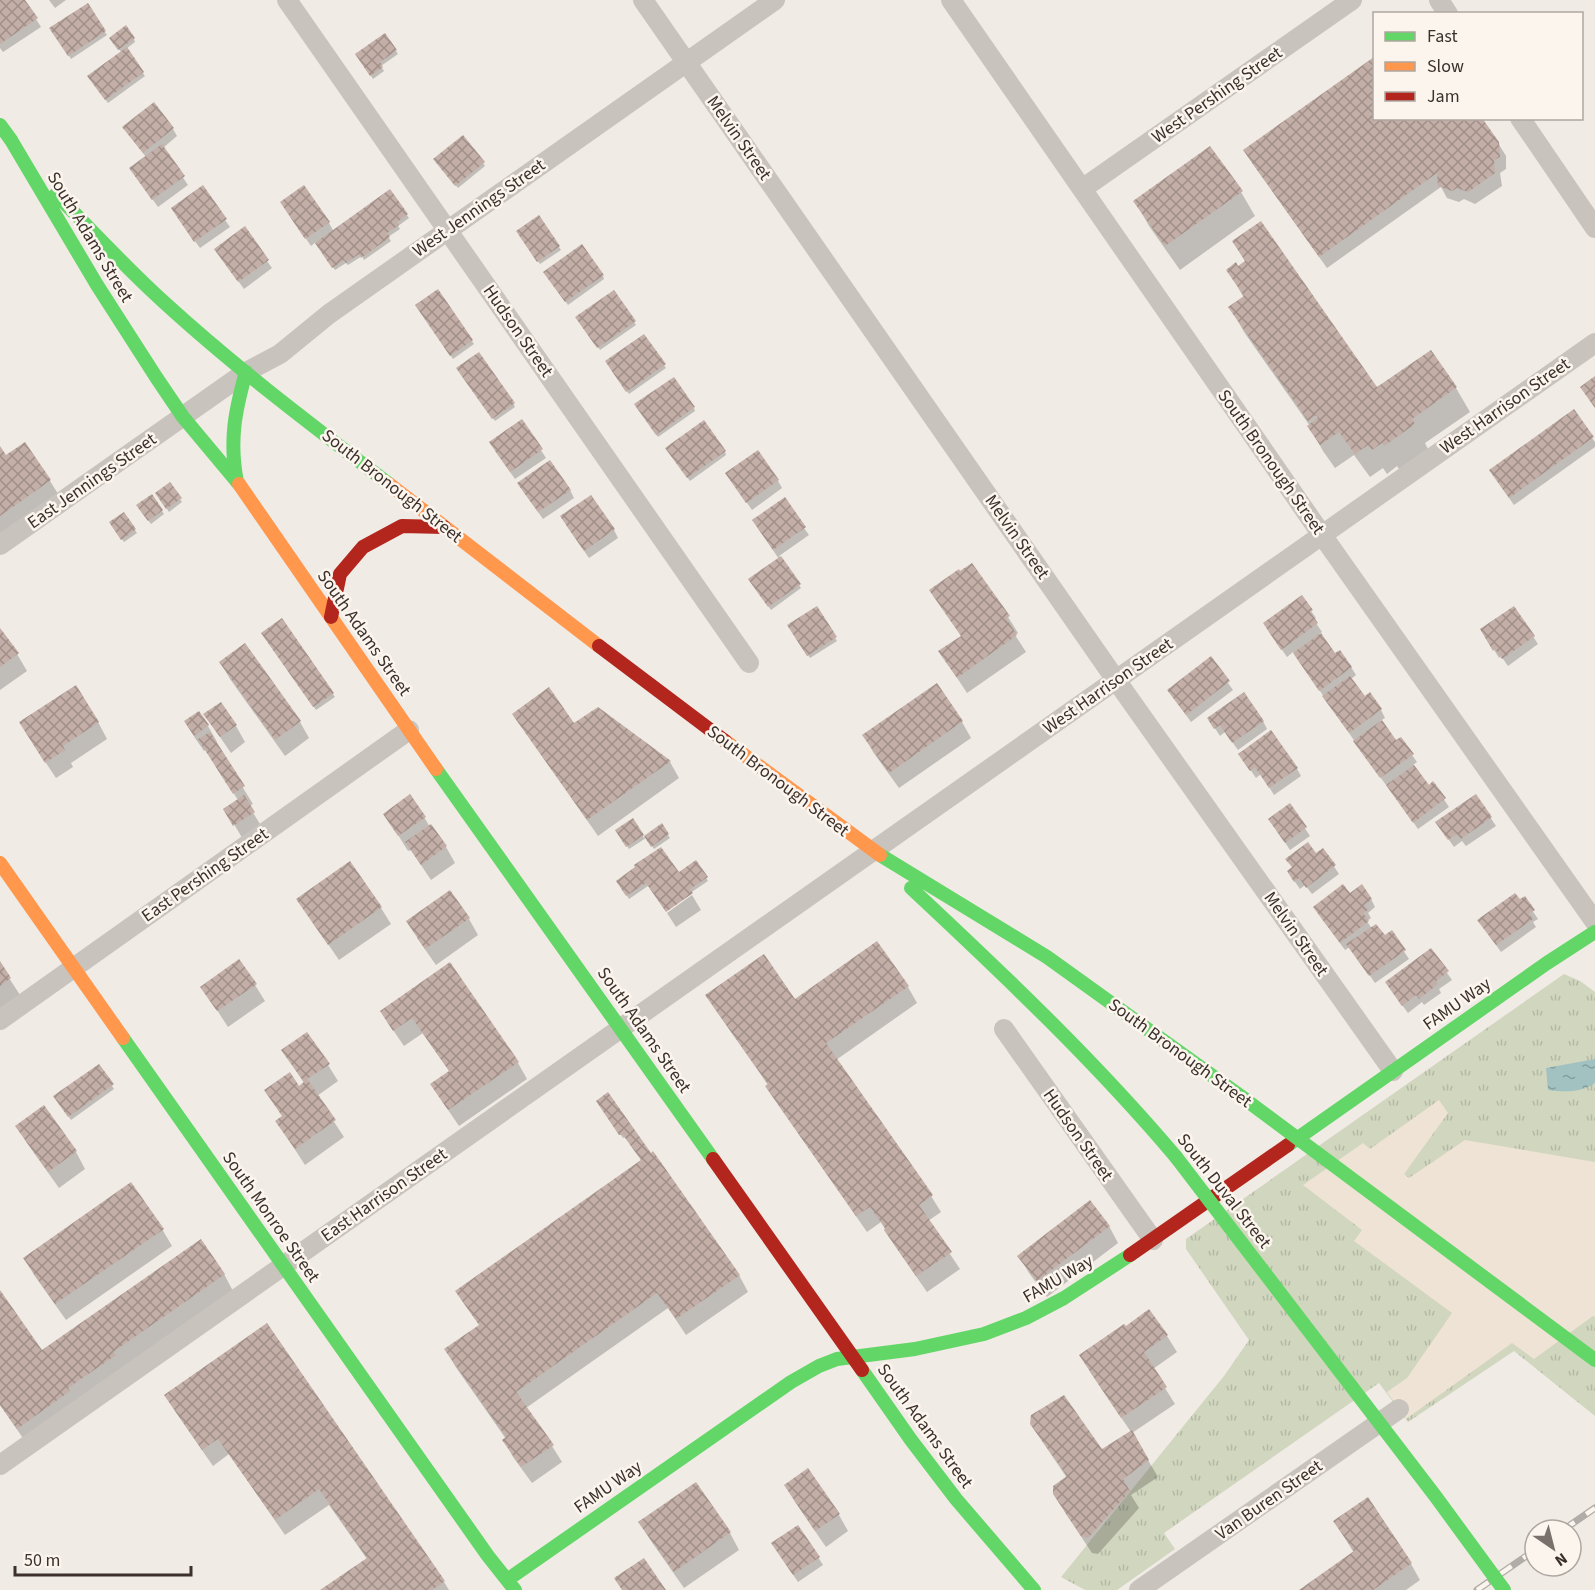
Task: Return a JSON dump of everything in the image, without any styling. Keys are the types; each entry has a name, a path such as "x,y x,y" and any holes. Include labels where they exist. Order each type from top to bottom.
{"main road":[{"name":"South Adams Street","path":"0,125 97,285 183,417 237,482 409,730 911,1440 956,1499 1034,1590"},
{"name":"South Bronough Street","path":"11,140 50,188 166,304 246,372 375,474 873,851 1047,957 1246,1100 1595,1360"},
{"name":"South Adams Street","path":"237,482 232,461 231,436 236,404 246,372"},
{"path":"331,616 340,574 363,547 402,526 444,527"},
{"name":"South Duval Street","path":"873,851 1055,1023 1176,1156 1436,1497 1504,1590"},
{"name":"South Monroe Street","path":"0,863 488,1556 504,1587"},
{"name":"FAMU Way","path":"504,1587 800,1376 828,1362 952,1342 984,1334 1012,1325 1064,1298 1153,1240 1547,963 1595,932"}],"street":[{"name":"Hudson Street","path":"287,0 749,663"},
{"name":"Melvin Street","path":"643,0 1116,680 1393,1071"},
{"name":"West Jennings Street","path":"183,417 246,372 280,354 329,314 775,0"},
{"name":"South Bronough Street","path":"951,0 1322,535 1595,922"},
{"name":"West Pershing Street","path":"1082,189 1352,0"},
{"path":"1521,120 1595,228"},
{"name":"West Harrison Street","path":"621,1028 1595,343"},
{"name":"East Jennings Street","path":"0,545 183,417"},
{"name":"East Pershing Street","path":"0,1020 409,730"},
{"name":"East Harrison Street","path":"0,1465 621,1028"},
{"name":"Hudson Street","path":"1004,1029 1153,1240"},
{"name":"Van Buren Street","path":"1139,1590 1399,1409"}],"green space":[{"path":"1564,974 1580,981 1595,992 1595,1416 1514,1351 1408,1422 1379,1383 1164,1533 1175,1549 1117,1590 1085,1590 1061,1577 1224,1376 1249,1340 1186,1249 1186,1239"}],"shaded area":[{"path":"1439,1100 1448,1113 1404,1174 1409,1178 1465,1140 1595,1162 1595,1317 1593,1316 1534,1359 1512,1343 1406,1419 1387,1392 1407,1378 1452,1313 1354,1241 1362,1230 1303,1185 1363,1143 1370,1149"}],"water":[{"path":"1595,1059 1595,1083 1578,1090 1548,1090 1546,1068"}],"building":[{"path":"0,0 25,0 38,18 0,44"},
{"path":"88,3 106,31 68,56 49,28"},
{"path":"126,25 135,38 118,50 109,38"},
{"path":"385,33 397,50 380,62 383,67 370,76 355,54"},
{"path":"127,47 144,72 105,100 87,76"},
{"path":"1373,58 1373,120 1483,120 1499,142 1500,157 1494,160 1495,173 1468,192 1457,188 1452,191 1438,186 1437,173 1319,257 1243,150"},
{"path":"154,102 174,128 143,153 122,127"},
{"path":"463,135 485,162 455,186 433,159"},
{"path":"162,144 185,176 152,200 129,168"},
{"path":"1210,146 1243,191 1165,246 1133,201"},
{"path":"203,185 227,219 194,242 171,208"},
{"path":"304,185 330,222 305,239 280,202"},
{"path":"390,189 408,214 397,222 399,225 387,233 390,237 361,258 359,254 346,263 344,260 332,268 315,243"},
{"path":"539,215 560,246 537,262 516,231"},
{"path":"1261,221 1377,387 1431,350 1457,387 1412,419 1415,424 1384,446 1382,443 1372,450 1368,445 1355,454 1339,432 1320,445 1307,426 1318,418 1316,415 1308,421 1228,307 1244,296 1226,270 1236,262 1238,266 1245,261 1232,241"},
{"path":"245,226 269,260 238,282 214,249"},
{"path":"582,244 604,275 565,302 543,272"},
{"path":"438,289 473,340 450,356 415,305"},
{"path":"614,290 636,321 597,348 575,317"},
{"path":"644,334 666,364 626,392 605,361"},
{"path":"479,352 515,403 492,419 456,368"},
{"path":"1595,376 1595,408 1580,387"},
{"path":"674,377 695,407 656,435 634,404"},
{"path":"1574,409 1594,437 1509,498 1489,470"},
{"path":"522,419 543,449 510,472 489,442"},
{"path":"704,420 726,451 687,478 665,448"},
{"path":"25,442 51,480 0,516 0,446 6,455"},
{"path":"758,450 779,480 746,503 725,473"},
{"path":"550,460 571,490 538,512 517,483"},
{"path":"170,482 182,498 166,509 155,493"},
{"path":"152,494 163,510 148,521 136,505"},
{"path":"591,495 615,529 584,551 560,516"},
{"path":"785,497 806,527 773,550 752,520"},
{"path":"124,512 136,529 121,540 109,522"},
{"path":"781,556 801,584 768,607 748,579"},
{"path":"972,563 1010,616 1006,618 1017,635 957,678 938,651 961,636 929,590 959,569 960,571"},
{"path":"1302,595 1313,610 1310,612 1318,623 1281,650 1263,623"},
{"path":"817,606 837,637 807,656 787,625"},
{"path":"1514,606 1535,636 1502,659 1495,649 1493,651 1480,629"},
{"path":"282,618 334,693 313,707 261,633"},
{"path":"0,628 19,653 0,667"},
{"path":"1321,633 1335,653 1340,650 1352,667 1319,691 1293,653"},
{"path":"245,643 301,721 275,740 219,662"},
{"path":"1211,656 1230,681 1186,715 1167,690"},
{"path":"1350,676 1365,696 1370,692 1382,709 1349,733 1322,696"},
{"path":"937,683 963,721 889,773 862,735"},
{"path":"76,685 99,722 63,746 65,750 45,763 19,722"},
{"path":"549,687 574,723 598,707 671,761 587,820 512,714"},
{"path":"1244,692 1264,721 1232,743 1220,725 1214,729 1207,718"},
{"path":"221,702 237,725 220,737 203,714"},
{"path":"199,711 209,725 194,736 184,721"},
{"path":"1382,720 1396,740 1401,737 1414,754 1380,778 1353,741"},
{"path":"1271,730 1298,768 1269,788 1255,767 1250,771 1238,754"},
{"path":"210,732 245,786 233,794 198,739"},
{"path":"1414,765 1429,785 1433,781 1446,798 1413,823 1386,785"},
{"path":"410,794 426,817 398,836 383,814"},
{"path":"1476,794 1492,817 1461,839 1457,834 1448,840 1435,822"},
{"path":"244,795 255,812 233,826 223,809"},
{"path":"1290,803 1307,827 1285,843 1268,819"},
{"path":"633,818 644,835 626,847 615,830"},
{"path":"662,823 669,834 651,847 644,836"},
{"path":"431,824 447,846 421,865 405,842"},
{"path":"1308,842 1316,853 1323,848 1336,865 1306,888 1299,878 1294,882 1287,871 1292,867 1285,859"},
{"path":"661,847 679,872 696,860 708,877 690,889 693,893 666,912 646,883 626,896 616,881 635,867 634,865"},
{"path":"350,861 382,907 328,945 296,899"},
{"path":"1343,884 1350,893 1362,884 1372,899 1364,905 1368,910 1363,913 1369,921 1340,943 1313,907"},
{"path":"450,890 470,918 425,949 406,921"},
{"path":"1515,893 1520,899 1525,896 1535,910 1529,914 1533,919 1496,945 1477,920"},
{"path":"1376,924 1385,935 1392,930 1406,950 1369,976 1346,944"},
{"path":"877,941 909,986 826,1043 933,1195 919,1205 952,1252 916,1276 870,1207 856,1216 765,1086 768,1084 705,995 764,954 795,999"},
{"path":"1431,948 1449,971 1436,981 1438,984 1419,999 1416,995 1402,1006 1385,982"},
{"path":"239,959 257,984 217,1011 200,987"},
{"path":"0,961 11,978 0,986"},
{"path":"450,962 519,1062 448,1110 430,1084 449,1071 412,1018 393,1031 380,1011"},
{"path":"307,1032 330,1064 307,1079 336,1120 295,1149 275,1121 282,1116 264,1090 290,1072 299,1086 304,1082 281,1050"},
{"path":"99,1064 114,1084 68,1117 53,1096"},
{"path":"608,1092 651,1153 653,1151 740,1275 676,1319 657,1293 516,1392 554,1445 521,1467 502,1440 506,1437 444,1349 479,1325 455,1291 641,1160 623,1135 619,1135 596,1101"},
{"path":"44,1105 77,1151 48,1172 15,1126"},
{"path":"131,1182 164,1229 55,1304 23,1258"},
{"path":"1090,1200 1110,1226 1037,1281 1017,1256"},
{"path":"201,1239 225,1274 113,1352 116,1355 68,1388 70,1391 17,1429 0,1405 0,1290 42,1350"},
{"path":"1149,1309 1168,1335 1144,1352 1167,1387 1121,1418 1079,1355"},
{"path":"267,1323 445,1581 432,1590 320,1590 367,1558 319,1489 275,1520 218,1439 202,1450 164,1395"},
{"path":"1064,1395 1102,1449 1132,1430 1149,1460 1123,1479 1130,1491 1088,1538 1081,1536 1053,1494 1053,1486 1067,1476 1030,1424 1031,1415"},
{"path":"808,1468 840,1514 815,1531 784,1485"},
{"path":"696,1482 731,1532 674,1572 638,1522"},
{"path":"1368,1497 1412,1563 1373,1590 1299,1590 1354,1551 1333,1521"},
{"path":"798,1525 820,1557 793,1575 771,1543"},
{"path":"644,1558 666,1590 622,1590 614,1578"}],"railway":[{"path":"1580,1518 1595,1508"},
{"path":"1477,1590 1523,1558"}],"traffic: fast":[{"path":"0,125 156,377 183,417 239,484"},
{"path":"56,194 137,277 193,328 275,396 389,484"},
{"path":"237,482 233,453 234,426 246,372"},
{"path":"436,769 713,1159"},
{"path":"880,855 1047,957 1246,1100"},
{"path":"911,888 1014,985 1113,1086 1176,1157"},
{"path":"1288,1145 1547,963 1595,932"},
{"path":"123,1038 488,1556 515,1590"},
{"path":"1246,1100 1595,1360"},
{"path":"1176,1157 1436,1497 1504,1590"},
{"path":"507,1580 791,1382 819,1366 837,1359 915,1349 984,1334 1026,1318 1064,1298 1130,1255"},
{"path":"862,1370 956,1499 1034,1590"}],"traffic: slow":[{"path":"239,484 436,769"},
{"path":"389,484 599,646"},
{"path":"725,741 880,855"},
{"path":"0,863 123,1038"}],"traffic: jam":[{"path":"331,617 340,574 363,547 402,526 444,527"},
{"path":"599,646 725,741"},
{"path":"1130,1255 1288,1145"},
{"path":"713,1159 862,1370"}]}
